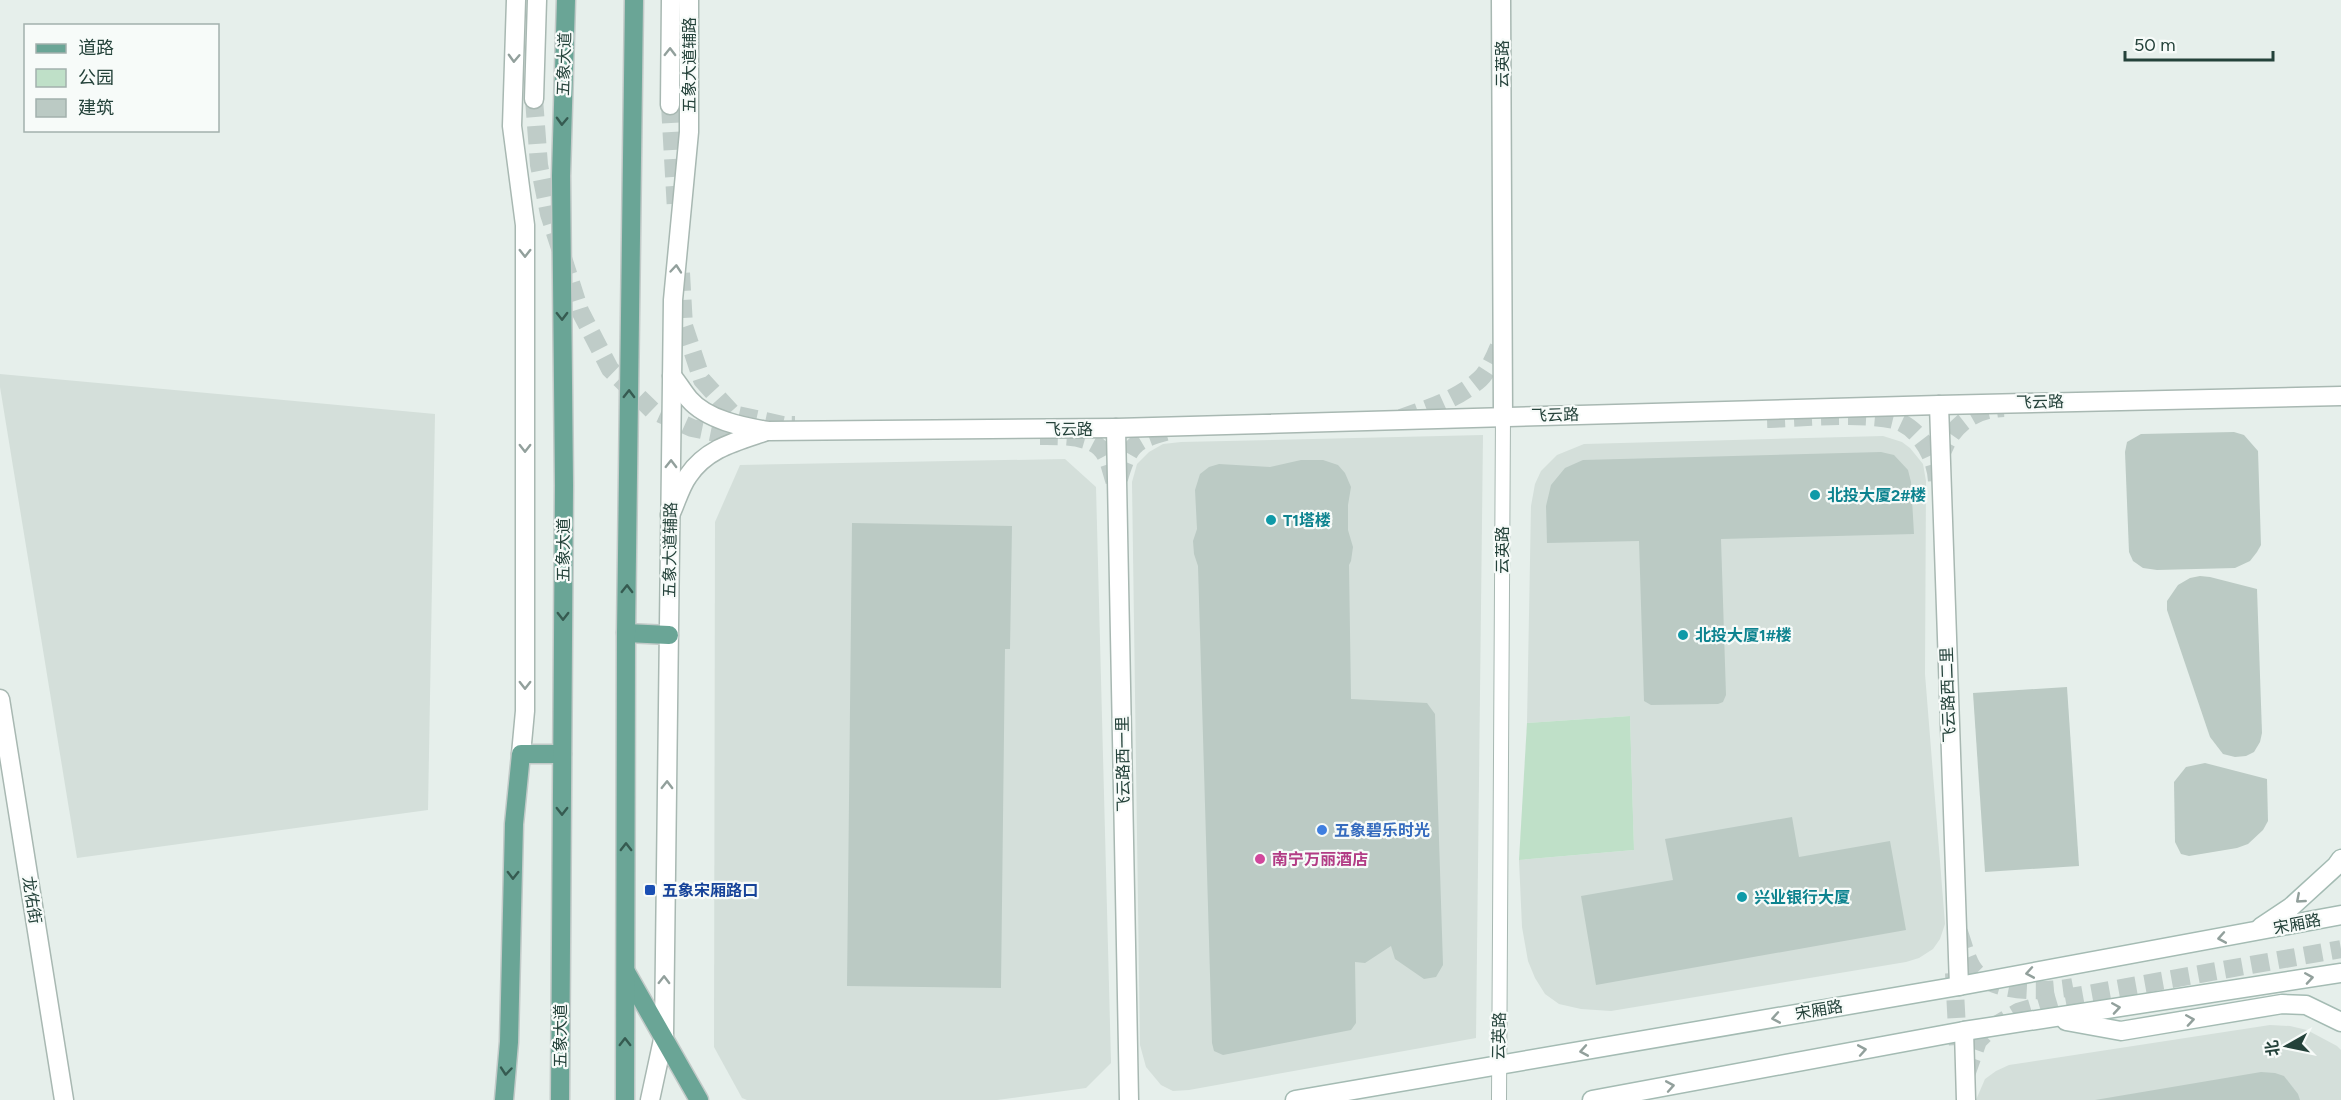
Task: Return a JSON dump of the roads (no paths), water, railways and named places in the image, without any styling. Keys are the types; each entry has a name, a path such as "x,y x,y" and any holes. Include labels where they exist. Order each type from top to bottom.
{"main road":[{"name":"五象大道","path":"560,1100 564,485 561,176 566,0"},
{"path":"625,1100 627,633 634,0"},
{"path":"627,633 669,635"},
{"path":"504,1100 509,1042 514,824 521,754 562,753"},
{"path":"626,972 699,1100"}],"street":[{"path":"516,0 512,126 525,225 525,711 521,754"},
{"path":"534,99 537,0"},
{"path":"670,105 671,0"},
{"name":"五象大道辅路","path":"650,1100 664,1035 672,376 674,300 689,132 689,0"},
{"name":"云英路","path":"1499,1100 1503,416 1502,0"},
{"name":"飞云路","path":"672,376 690,401 715,417 736,426 768,431 1116,428 1503,416 2341,396"},
{"name":"飞云路西二里","path":"1939,405 1959,986"},
{"name":"飞云路西一里","path":"1116,428 1129,1100"},
{"name":"飞云路","path":"670,515 687,477 710,452 768,431"},
{"name":"龙佑街","path":"0,699 64,1100"},
{"path":"2252,933 2291,907 2341,859"},
{"name":"宋厢路","path":"1295,1100 1959,986 2341,915"},
{"path":"1592,1100 1964,1031 2341,973"},
{"path":"2049,1018 2121,1031 2282,1004 2306,1005 2341,1022"},
{"path":"1964,1031 1966,1100"}],"tunnel":[{"path":"534,99 539,165 549,214 580,311 610,369 652,410 692,428 736,437 751,437"},
{"path":"670,105 676,210"},
{"path":"681,273 684,326 702,380 733,414 783,425 795,425"},
{"path":"1401,418 1453,397 1480,379 1494,358 1503,334"},
{"path":"1940,459 1949,438 1963,422 1981,412 2004,408"},
{"path":"1767,419 1857,416 1891,419 1902,423 1916,433 1927,448 1934,464 1937,481"},
{"path":"1119,479 1131,449 1143,440 1173,430"},
{"path":"1040,436 1072,437 1094,444 1106,455 1115,483"},
{"path":"1959,932 1972,967 1991,983 2004,987 2034,990 2073,987"},
{"path":"1966,1075 1978,1041 1991,1028 2018,1012 2065,998 2341,949"},
{"path":"1954,973 1958,1047"}],"place":[{"name":"北投大厦2#楼","path":"1815,495"},
{"name":"T1塔楼","path":"1271,520"},
{"name":"北投大厦1#楼","path":"1683,635"},
{"name":"五象碧乐时光","path":"1322,830"},
{"name":"南宁万丽酒店","path":"1260,859"},
{"name":"五象宋厢路口","path":"650,890"},
{"name":"兴业银行大厦","path":"1742,897"}]}
